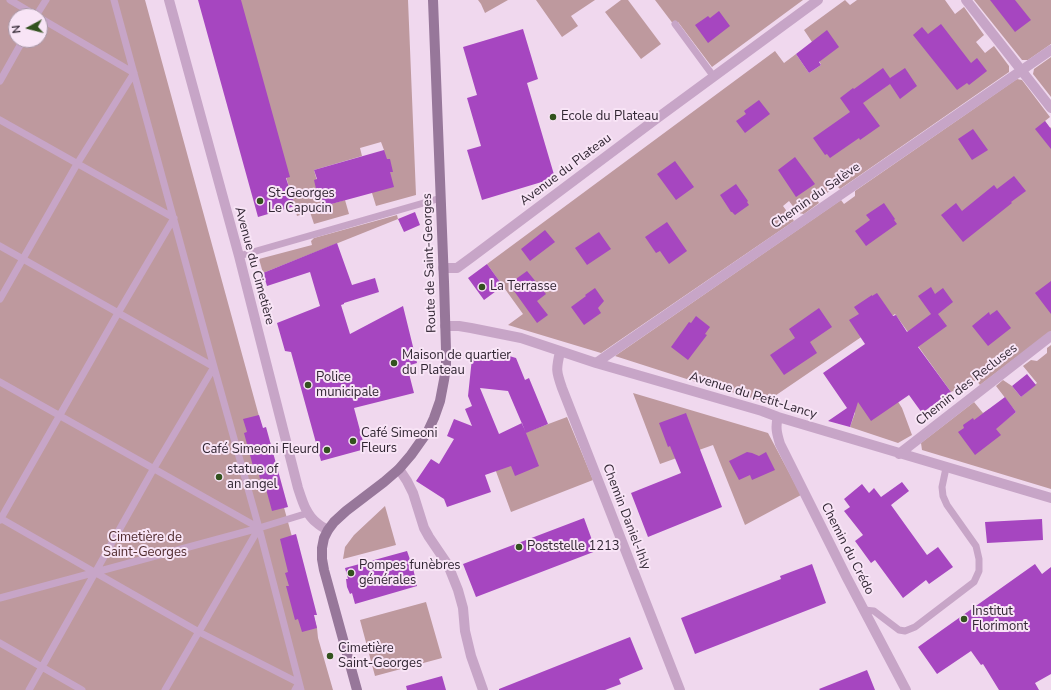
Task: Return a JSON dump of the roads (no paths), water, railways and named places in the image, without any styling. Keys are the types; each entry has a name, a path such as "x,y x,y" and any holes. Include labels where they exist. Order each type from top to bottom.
{"street":[{"name":"Avenue du Cimetière","path":"169,0 239,256 298,488 308,513 315,522 328,530"},
{"name":"Route de Saint-Georges","path":"357,690 324,570 322,548 324,538 334,522 399,469 411,455 428,431 440,401 446,367 433,0"},
{"name":"Avenue du Plateau","path":"443,268 457,268 818,0"},
{"path":"966,0 1051,108"},
{"name":"Chemin du Salève","path":"596,363 1051,50"},
{"name":"Avenue du Petit-Lancy","path":"445,326 459,326 521,338 596,363 762,411 899,454 1051,498"},
{"name":"Chemin des Recluses","path":"899,454 1051,336"},
{"name":"Chemin Daniel-Ihly","path":"560,352 557,375 680,690"},
{"name":"Chemin du Crédo","path":"778,417 776,434 780,444 906,690"},
{"path":"399,469 413,493 424,528 448,565 458,590 463,608 466,638 483,690"}],"lane":[{"path":"10,0 24,8"},
{"path":"114,0 259,528 298,688"},
{"path":"48,23 134,73"},
{"path":"675,24 714,76"},
{"path":"0,81 19,48"},
{"path":"0,300 77,164 134,73"},
{"path":"0,120 174,218"},
{"path":"239,256 440,198"},
{"path":"174,218 0,519 298,688"},
{"path":"0,246 214,367"},
{"path":"29,690 154,468 214,367"},
{"path":"0,382 259,528"},
{"path":"864,610 874,611 899,630 905,631 915,627 974,582 979,571 979,559 976,546 947,505 943,496 942,487 946,468"},
{"path":"0,598 96,573 308,513"},
{"path":"165,690 259,528"},
{"path":"0,643 82,690"}],"place":[{"name":"Ecole du Plateau","path":"553,117"},
{"name":"St-Georges Le Capucin","path":"260,201"},
{"name":"La Terrasse","path":"482,287"},
{"name":"Maison de quartier du Plateau","path":"394,363"},
{"name":"Police municipale","path":"308,385"},
{"name":"Café Simeoni Fleurs","path":"353,441"},
{"name":"Café Simeoni Fleurd","path":"327,450"},
{"name":"statue of an angel","path":"219,477"},
{"name":"Poststelle 1213","path":"519,547"},
{"name":"Pompes funèbres générales","path":"351,573"},
{"name":"Institut Florimont","path":"964,619"},
{"name":"Cimetière Saint-Georges","path":"330,656"}],"park label":[{"name":"Cimetière de Saint-Georges","path":"145,546"}]}
